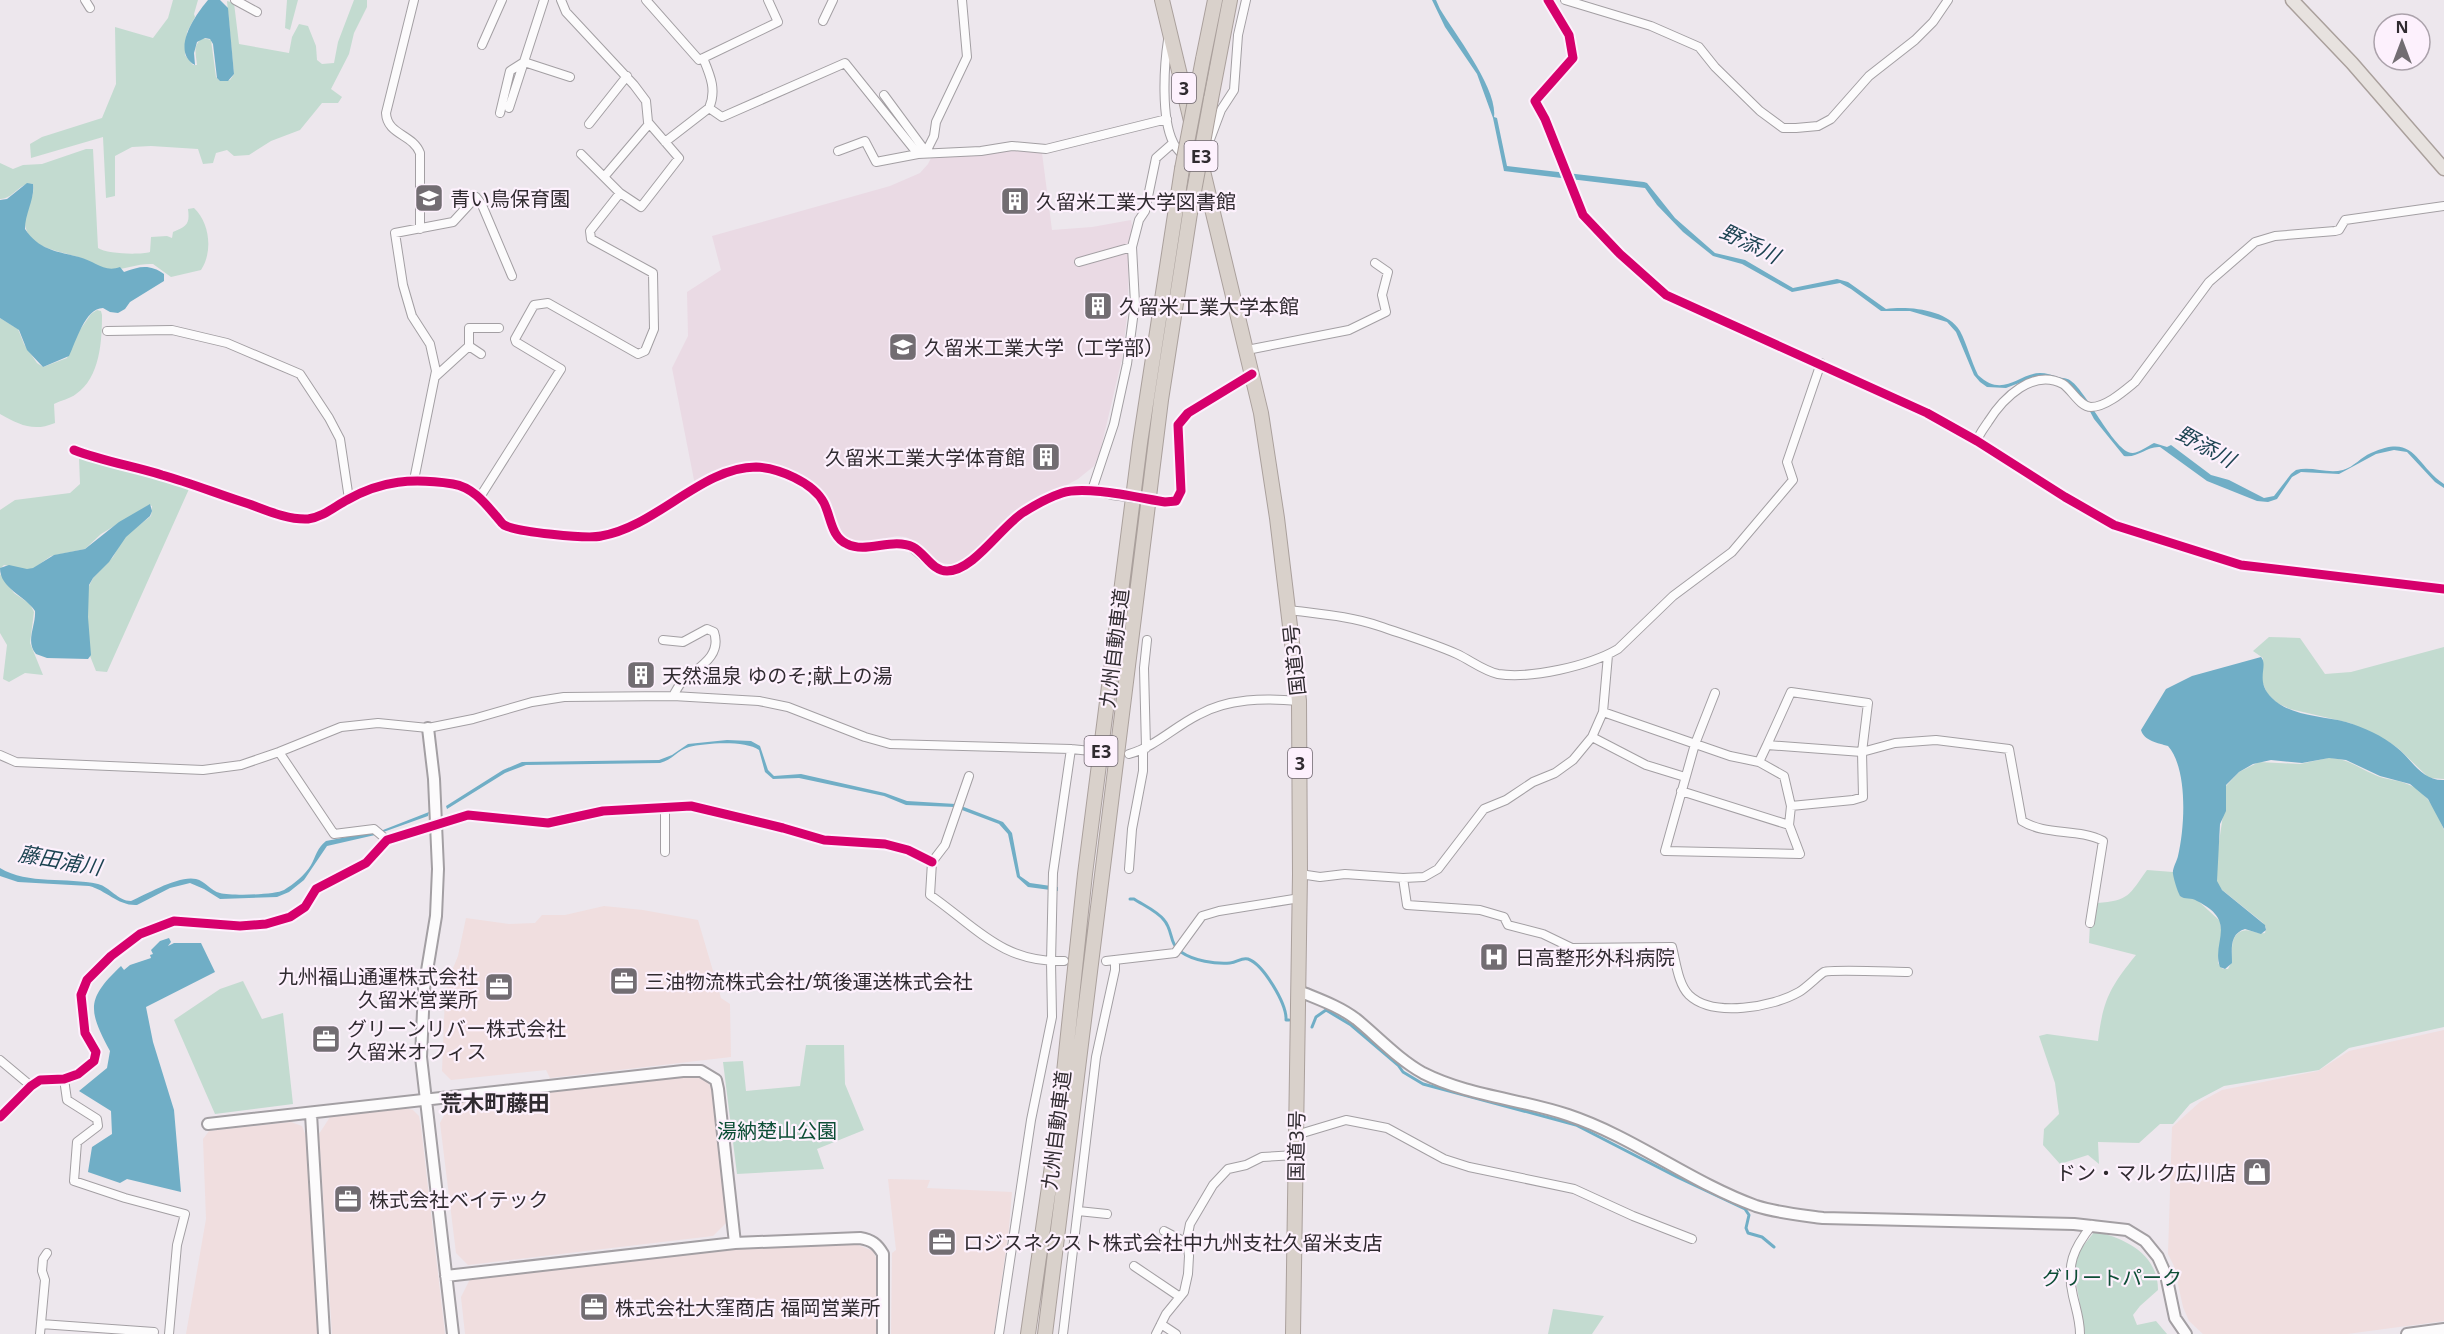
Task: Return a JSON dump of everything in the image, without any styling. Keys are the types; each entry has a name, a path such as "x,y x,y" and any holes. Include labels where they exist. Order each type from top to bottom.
{"highway":[{"name":"国道3号","path":"1162,0 1261,413 1289,610 1299,701 1300,898 1293,1334"},
{"name":"九州自動車道","path":"1028,1334 1060,1110 1085,874 1140,443 1182,169 1215,0"},
{"name":"九州自動車道","path":"1045,1334 1073,1126 1158,422 1190,213 1230,0"}],"main road":[{"path":"2292,0 2352,63 2444,170"}],"street":[{"path":"85,0 90,8"},
{"path":"235,0 257,12"},
{"path":"414,0 386,112 390,128 417,145 420,153 420,229"},
{"path":"482,45 502,0"},
{"path":"509,108 544,0"},
{"path":"561,0 566,12 627,76 646,101 649,124 679,158 641,207 621,193 581,154"},
{"path":"646,0 699,60 778,22 768,0"},
{"path":"823,21 833,0"},
{"path":"922,153 934,136 936,122 967,57 962,0"},
{"path":"1170,33 1166,56 1167,119 1173,143 1204,169 1221,110 1233,90 1238,34 1246,0"},
{"path":"1548,0 1569,35 1573,58 1536,101 1583,215 1620,254 1666,295 1821,363 1927,413 2114,525 2241,565 2444,589"},
{"path":"1565,0 1651,26 1699,47 1715,67 1747,99 1783,128 1818,126 1831,119 1869,76 1915,40 1933,22 1948,0"},
{"path":"665,142 709,108 714,96 712,79 703,58"},
{"path":"500,113 510,70 524,63 570,76"},
{"path":"709,108 722,117 845,63 922,153"},
{"path":"589,124 627,76"},
{"path":"884,95 922,153"},
{"path":"838,151 864,141 876,162 922,153 981,151 1012,146 1046,149 1167,119"},
{"path":"604,177 649,124"},
{"path":"1092,490 1114,424 1127,364 1135,303 1132,247 1139,220 1145,211 1156,158 1173,143"},
{"path":"480,497 561,369 516,342 515,339 534,305 548,303 638,354 645,351 654,329 653,273 591,239 590,231 621,193"},
{"path":"414,480 436,371 430,344 412,316 403,285 394,233 453,222 476,197 482,205 512,276"},
{"path":"1977,441 2004,400 2032,382 2043,379 2062,384 2085,406 2092,407 2119,395 2135,382 2209,282 2254,242 2275,236 2335,231 2339,230 2345,220 2444,206"},
{"path":"1079,262 1132,247"},
{"path":"1247,350 1349,330 1386,312 1382,295 1388,272 1375,263"},
{"path":"435,377 469,346 469,328 499,328"},
{"path":"107,331 172,330 227,343 300,374 340,439 349,499"},
{"path":"469,346 481,354"},
{"path":"1289,610 1335,616 1376,625 1457,654 1495,674 1523,676 1543,673 1608,655 1618,649 1673,596 1732,552 1793,480 1787,462 1821,363"},
{"path":"74,450 162,475 285,517 307,519 320,516 349,499 382,484 414,480 457,484 480,497 504,525 557,535 594,537 633,526 734,469 757,467 778,471 807,485 823,500 836,536 848,545 862,547 900,543 916,548 934,567 947,571 962,566 979,553 1022,512 1061,493 1092,490 1165,502 1176,501 1181,491 1178,425 1188,413 1252,374"},
{"path":"663,640 683,642 707,628 714,632 717,641 714,651 700,669 682,681 673,696"},
{"path":"1129,869 1132,830 1143,771 1144,668 1147,640"},
{"path":"1300,874 1320,877 1345,874 1403,878 1424,877 1438,869 1484,809 1506,800 1533,782 1555,773 1573,760 1592,737 1603,712 1608,655"},
{"path":"1760,762 1791,692 1868,703 1862,752 1863,797 1791,806"},
{"path":"1603,712 1695,744 1730,756 1760,762 1784,776 1791,806 1789,825 1800,854 1665,851 1695,744 1715,693"},
{"path":"0,755 16,762 203,770 241,765 341,727 378,723 428,728 473,719 532,702 564,697 673,696 759,701 788,708 890,744 1071,748 1091,752"},
{"path":"1128,754 1144,749 1198,714 1238,701 1272,698 1299,701"},
{"path":"428,728 437,823 438,868 436,916 422,1020 421,1057 453,1334"},
{"path":"1592,737 1646,765 1685,777"},
{"path":"1767,746 1862,752 1895,743 1936,740 2009,749 2022,821 2031,827 2093,836 2103,842 2090,923"},
{"path":"999,1334 1030,1120 1052,1017 1053,873 1071,748"},
{"path":"279,752 334,834 374,829 384,837"},
{"path":"969,776 945,845 932,862 930,895 990,942 1027,958 1064,962"},
{"path":"1681,791 1789,825"},
{"path":"0,1117 40,1080 64,1079 78,1074 94,1061 96,1052 85,1033 81,995 87,980 140,934 174,921 240,926 266,924 290,917 305,907 316,889 366,863 384,837 475,815 548,823 565,821 603,810 691,806 824,840 885,844 908,850 932,862"},
{"path":"665,807 665,852"},
{"path":"1403,878 1407,905 1480,910 1504,917 1508,925 1543,934 1572,948 1672,947 1681,980 1688,994 1707,1006 1736,1008 1774,1002 1798,993 1824,972 1908,972"},
{"path":"1106,961 1177,950 1202,916 1219,911 1300,898"},
{"path":"1063,1334 1096,1057 1115,961"},
{"path":"1299,991 1326,1002 1354,1018 1402,1059 1424,1073 1472,1090 1567,1114 1605,1130 1724,1193 1758,1206 1788,1214 1823,1218 2092,1225 2127,1230 2145,1241 2158,1257 2166,1275 2175,1318 2186,1334"},
{"path":"0,1060 31,1086"},
{"path":"208,1124 693,1070 709,1073 716,1080 718,1089 735,1243"},
{"path":"64,1079 67,1100 97,1119 98,1126 77,1142 74,1181 185,1214 177,1245 169,1334"},
{"path":"311,1114 324,1334"},
{"path":"1296,1135 1346,1120 1387,1128 1444,1159 1469,1167 1574,1189 1692,1239"},
{"path":"1156,1334 1166,1314 1184,1292 1188,1274 1190,1224 1213,1185 1228,1169 1246,1165 1262,1157 1296,1155"},
{"path":"1078,1211 1107,1214"},
{"path":"2079,1334 2080,1323 2069,1271 2072,1256 2092,1225"},
{"path":"1164,1231 1188,1243"},
{"path":"446,1276 735,1243 823,1238 870,1240 883,1254 883,1334"},
{"path":"40,1334 45,1280 42,1271 43,1259 48,1253"},
{"path":"1134,1266 1180,1297"},
{"path":"41,1324 153,1332"},
{"path":"1161,1324 1176,1334"},
{"path":"2407,1334 2444,1329"}],"shaded area":[{"name":"久留米工業大学（工学部）","path":"1016,150 1042,153 1052,230 1092,227 1131,220 1128,307 1122,359 1100,452 1094,466 1078,479 1017,511 956,564 938,562 920,544 906,537 897,536 861,543 852,542 843,535 828,500 819,489 782,467 763,464 736,465 720,470 695,485 672,368 688,336 687,292 721,270 712,236 890,186 920,173 932,156"},
{"path":"604,906 698,920 721,998 730,1004 731,1057 550,1078 546,1070 451,1080 442,1071 445,996 448,980 458,956 466,918 509,924 535,923 542,915 565,915"},
{"path":"2444,1030 2444,1321 2347,1334 2203,1334 2189,1321 2183,1307 2174,1266 2168,1254 2172,1127 2200,1102 2222,1090 2318,1071 2349,1051"},
{"path":"687,1075 703,1077 711,1087 727,1222 713,1236 468,1265 456,1253 440,1123 450,1104"},
{"path":"405,1108 413,1110 419,1116 421,1127 445,1334 332,1334 319,1134 330,1117"},
{"path":"291,1122 302,1126 306,1136 319,1334 186,1334 206,1219 203,1139 209,1131"},
{"path":"888,1179 930,1180 927,1188 1012,1192 994,1334 891,1334 892,1253 896,1250"},
{"path":"812,1244 858,1245 873,1251 877,1260 877,1334 465,1334 461,1297 470,1279 714,1250"}],"green space":[{"path":"173,0 198,0 195,17 187,32 185,55 193,65 197,65 197,44 203,38 211,40 216,77 220,81 230,80 234,74 227,1 234,3 239,44 289,53 292,37 299,24 308,26 316,46 317,60 322,64 334,63 338,42 354,0 367,0 367,7 354,33 349,54 331,89 342,97 338,103 322,103 300,130 271,141 249,155 234,156 227,150 216,153 213,163 203,164 198,149 132,147 115,156 115,196 106,198 103,137 31,158 30,144 42,137 102,118 116,84 115,27 153,38 168,18"},
{"path":"287,0 298,0 290,30 285,28"},
{"path":"86,149 93,149 98,248 108,252 150,252 151,237 172,238 173,232 186,224 188,209 194,208 204,221 208,238 207,255 201,270 171,277 153,264 108,270 81,258 47,248 32,239 25,219 33,194 33,184 28,184 0,199 0,163 13,169 23,165 42,164"},
{"path":"97,310 101,311 102,325 95,369 84,387 76,394 54,404 55,423 33,427 0,414 0,318 18,329 24,344 37,363 43,367 67,358 75,337 91,314"},
{"path":"79,457 189,489 107,672 96,671 90,656 88,588 93,578 113,557 124,537 151,516 152,506 149,505 101,534 85,549 51,556 28,570 4,565 0,569 0,510 15,500 70,493 80,484"},
{"path":"0,574 14,593 30,604 34,612 30,643 43,675 25,673 9,682 3,679 7,645 0,633"},
{"path":"2269,637 2300,638 2325,674 2351,672 2444,647 2444,779 2429,778 2389,742 2350,723 2290,709 2277,703 2267,693 2261,679 2263,658 2253,651"},
{"path":"2328,758 2342,760 2380,777 2414,787 2426,797 2441,823 2444,830 2444,1027 2349,1048 2319,1070 2224,1086 2190,1104 2173,1124 2160,1124 2139,1143 2098,1142 2099,1164 2088,1155 2060,1164 2043,1145 2044,1129 2059,1114 2055,1083 2039,1036 2047,1034 2098,1041 2105,1004 2114,985 2136,955 2089,943 2090,923 2097,903 2116,901 2127,895 2147,870 2173,872 2181,897 2196,899 2220,921 2222,935 2218,963 2223,969 2228,969 2234,938 2237,934 2245,930 2265,933 2266,927 2221,889 2216,882 2225,787 2239,772 2259,762 2300,764"},
{"path":"243,981 262,1019 283,1013 293,1104 215,1114 174,1020 220,989"},
{"name":"湯納楚山公園","path":"806,1045 844,1045 845,1084 864,1130 817,1149 824,1169 737,1174 723,1062 743,1061 746,1091 800,1086"},
{"name":"グリートパーク","path":"2095,1231 2128,1243 2146,1257 2157,1277 2158,1290 2133,1315 2137,1325 2156,1321 2167,1334 2085,1334 2074,1270 2080,1250"},
{"path":"1553,1309 1604,1316 1592,1334 1548,1334"}],"water":[{"path":"208,0 220,0 228,8 234,74 228,81 220,81 217,78 213,44 210,39 205,38 197,42 194,53 195,65 188,59 185,51 185,42 192,23"},
{"path":"1432,0 1436,0 1483,77 1493,105 1494,117 1497,118 1507,166 1647,183 1675,218 1715,253 1745,260 1793,288 1837,279 1848,282 1886,309 1916,309 1946,318 1960,331 1978,375 1987,382 2003,385 2040,373 2068,379 2078,387 2110,434 2126,451 2133,453 2154,443 2167,447 2171,445 2211,475 2229,480 2264,498 2274,496 2296,470 2343,470 2371,453 2397,447 2413,454 2444,484 2444,488 2435,482 2407,452 2394,450 2376,454 2339,474 2301,472 2292,477 2277,499 2268,502 2257,501 2207,481 2160,447 2124,456 2068,382 2040,375 2006,388 1987,387 1974,375 1956,332 1947,322 1910,311 1881,311 1840,283 1792,292 1742,264 1713,256 1683,232 1657,205 1645,188 1504,171 1493,118 1477,74 1445,27"},
{"path":"27,183 33,184 33,190 25,229 43,246 85,259 104,268 120,267 124,272 149,267 164,274 164,281 130,302 118,313 103,308 97,309 86,319 69,356 43,367 27,350 19,330 0,318 0,200 7,199"},
{"path":"150,504 152,511 150,516 126,537 89,585 88,617 91,655 88,659 47,658 36,654 31,644 35,611 31,605 8,587 0,568 9,565 33,568 54,555 85,549 119,522"},
{"path":"2261,657 2264,665 2264,686 2279,704 2297,712 2359,726 2396,747 2429,777 2444,780 2444,829 2428,799 2410,784 2380,776 2346,760 2329,758 2302,763 2271,760 2253,764 2239,772 2226,785 2226,811 2220,824 2217,881 2222,890 2265,925 2266,930 2261,934 2245,929 2236,934 2232,943 2232,963 2225,969 2220,967 2218,958 2221,932 2217,917 2210,909 2197,901 2180,896 2173,876 2183,815 2179,769 2168,746 2148,739 2141,730 2166,689 2192,676"},
{"path":"727,740 751,741 760,746 768,770 774,776 801,774 885,793 907,801 956,804 1003,822 1012,833 1020,876 1030,883 1058,887 1058,891 1028,887 1017,877 1008,834 999,824 954,807 906,805 884,796 799,778 773,779 765,772 759,750 744,745 705,744 689,747 660,763 526,765 505,773 447,809 446,806 503,770 522,762 659,760 672,755 688,744"},
{"path":"429,812 428,816 375,835 327,846 304,880 289,892 277,897 220,899 190,883 170,888 137,905 130,905 89,886 18,882 0,876 0,868 35,879 98,884 122,899 131,901 172,882 189,879 199,880 214,890 226,894 279,892 302,876 326,841 383,830"},
{"path":"169,938 171,942 168,946 174,943 201,943 215,972 146,1007 153,1042 174,1110 181,1192 127,1179 120,1183 88,1172 92,1147 112,1134 111,1111 79,1091 107,1068 110,1051 98,1025 94,1005 101,987 121,966 124,970 130,965 151,958 150,955 153,954 151,950 160,941"}],"waterway":[{"path":"1130,899 1134,899 1161,917 1167,924 1177,949 1186,955 1211,962 1232,963 1241,959 1254,962 1273,985 1283,1004 1286,1020 1289,1020"},
{"path":"1312,1027 1316,1017 1326,1010 1351,1025 1398,1065 1403,1072 1423,1084 1576,1125 1745,1209 1749,1215 1746,1228 1748,1233 1762,1237 1774,1247"}],"cycle path":[{"path":"1548,0 1569,35 1573,58 1535,101 1545,119 1583,215 1620,254 1666,295 1927,413 2114,525 2241,565 2444,589"},
{"path":"74,450 173,478 293,518 308,519 319,516 360,493 398,482 424,481 453,484 472,492 503,524 511,528 582,537 601,536 621,530 717,477 736,470 765,468 784,473 819,495 838,537 847,544 855,547 905,544 913,547 937,568 947,571 967,564 1015,518 1043,501 1062,493 1084,490 1165,502 1176,501 1181,491 1178,425 1188,413 1252,374"},
{"path":"0,1117 40,1080 64,1079 78,1074 94,1061 96,1052 85,1033 81,995 87,980 111,956 140,934 174,921 240,926 266,924 290,917 305,907 316,889 366,863 387,840 468,815 548,823 603,811 691,806 824,840 885,844 908,850 932,862"}],"place":[{"name":"青い鳥保育園","path":"429,198"},
{"name":"久留米工業大学図書館","path":"1015,201"},
{"name":"久留米工業大学本館","path":"1098,306"},
{"name":"久留米工業大学（工学部）","path":"903,347"},
{"name":"久留米工業大学体育館","path":"1046,457"},
{"name":"天然温泉 ゆのそ;献上の湯","path":"641,675"},
{"name":"日高整形外科病院","path":"1494,957"},
{"name":"三油物流株式会社/筑後運送株式会社","path":"624,981"},
{"name":"九州福山通運株式会社 久留米営業所","path":"499,987"},
{"name":"グリーンリバー株式会社 久留米オフィス","path":"326,1039"},
{"name":"ドン・マルク広川店","path":"2257,1172"},
{"name":"株式会社ベイテック","path":"348,1199"},
{"name":"ロジスネクスト株式会社中九州支社久留米支店","path":"942,1242"},
{"name":"株式会社大窪商店 福岡営業所","path":"594,1307"}],"district":[{"name":"荒木町藤田","path":"495,1102"}],"water label":[{"name":"野添川","path":"1750,243"},
{"name":"野添川","path":"2206,446"},
{"name":"藤田浦川","path":"60,860"}]}
